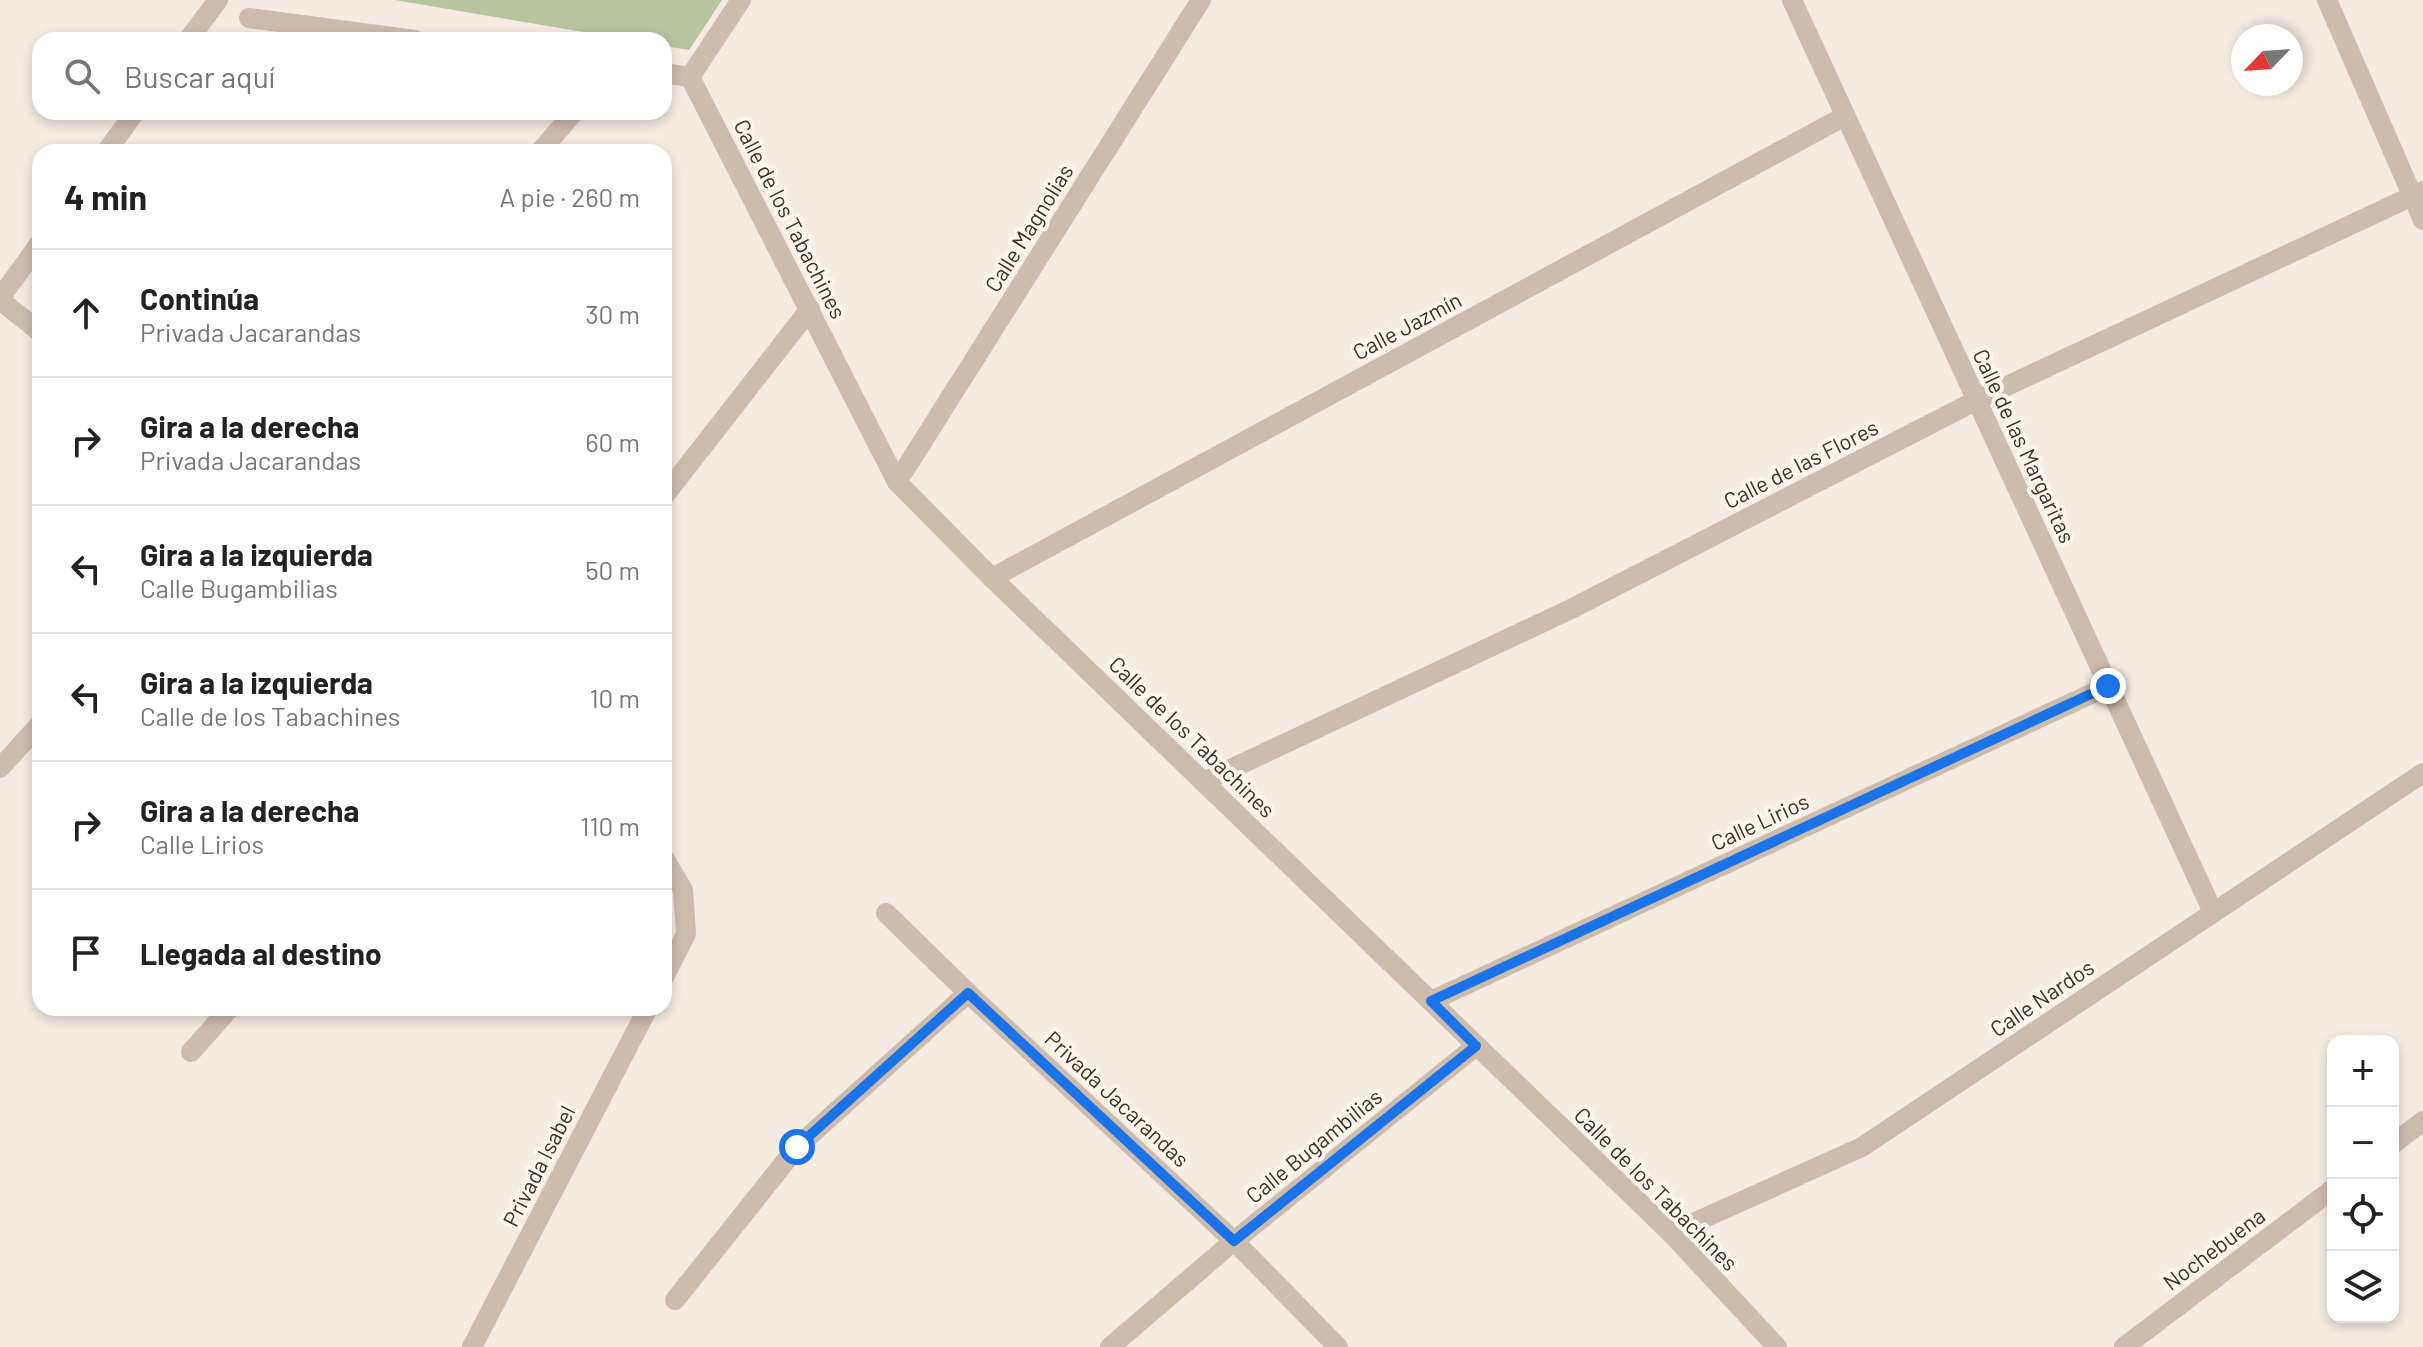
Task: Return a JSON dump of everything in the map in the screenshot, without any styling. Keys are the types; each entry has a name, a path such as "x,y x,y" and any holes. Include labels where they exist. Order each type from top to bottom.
{"street":[{"path":"194,32 218,0"},
{"path":"672,74 690,77 741,0"},
{"name":"Calle Magnolias","path":"897,482 1201,0"},
{"name":"Calle de las Margaritas","path":"1792,0 2213,912"},
{"path":"2327,0 2418,193 2423,220"},
{"path":"249,18 355,32"},
{"name":"Calle de los Tabachines","path":"690,77 897,482 992,578 1671,1233 1777,1347"},
{"name":"Calle Jazmín","path":"992,578 1845,116"},
{"path":"112,144 129,120"},
{"path":"547,144 567,120"},
{"name":"Calle de las Flores","path":"1203,782 1571,609 1977,400 2418,193"},
{"path":"32,254 0,299 32,325"},
{"path":"672,486 810,309"},
{"name":"Calle Lirios","path":"1431,1001 2108,686"},
{"path":"0,768 32,733"},
{"name":"Calle Nardos","path":"1671,1233 1862,1147 2423,773"},
{"path":"672,871 683,890 686,934 672,961"},
{"name":"Privada Jacarandas","path":"886,913 1234,1241 1338,1347"},
{"path":"675,1300 797,1147 968,993"},
{"path":"191,1052 223,1016"},
{"name":"Privada Isabel","path":"472,1347 644,1016"},
{"name":"Calle Bugambilias","path":"1110,1347 1234,1241 1476,1046"},
{"path":"2399,1139 2423,1121"},
{"name":"Nochebuena","path":"2124,1347 2327,1194"}],"green space":[{"path":"395,0 722,0 689,50 672,47 672,32 583,32"}],"route":[{"path":"797,1147 968,993 1234,1241 1476,1046 1431,1001 2108,686"}]}
